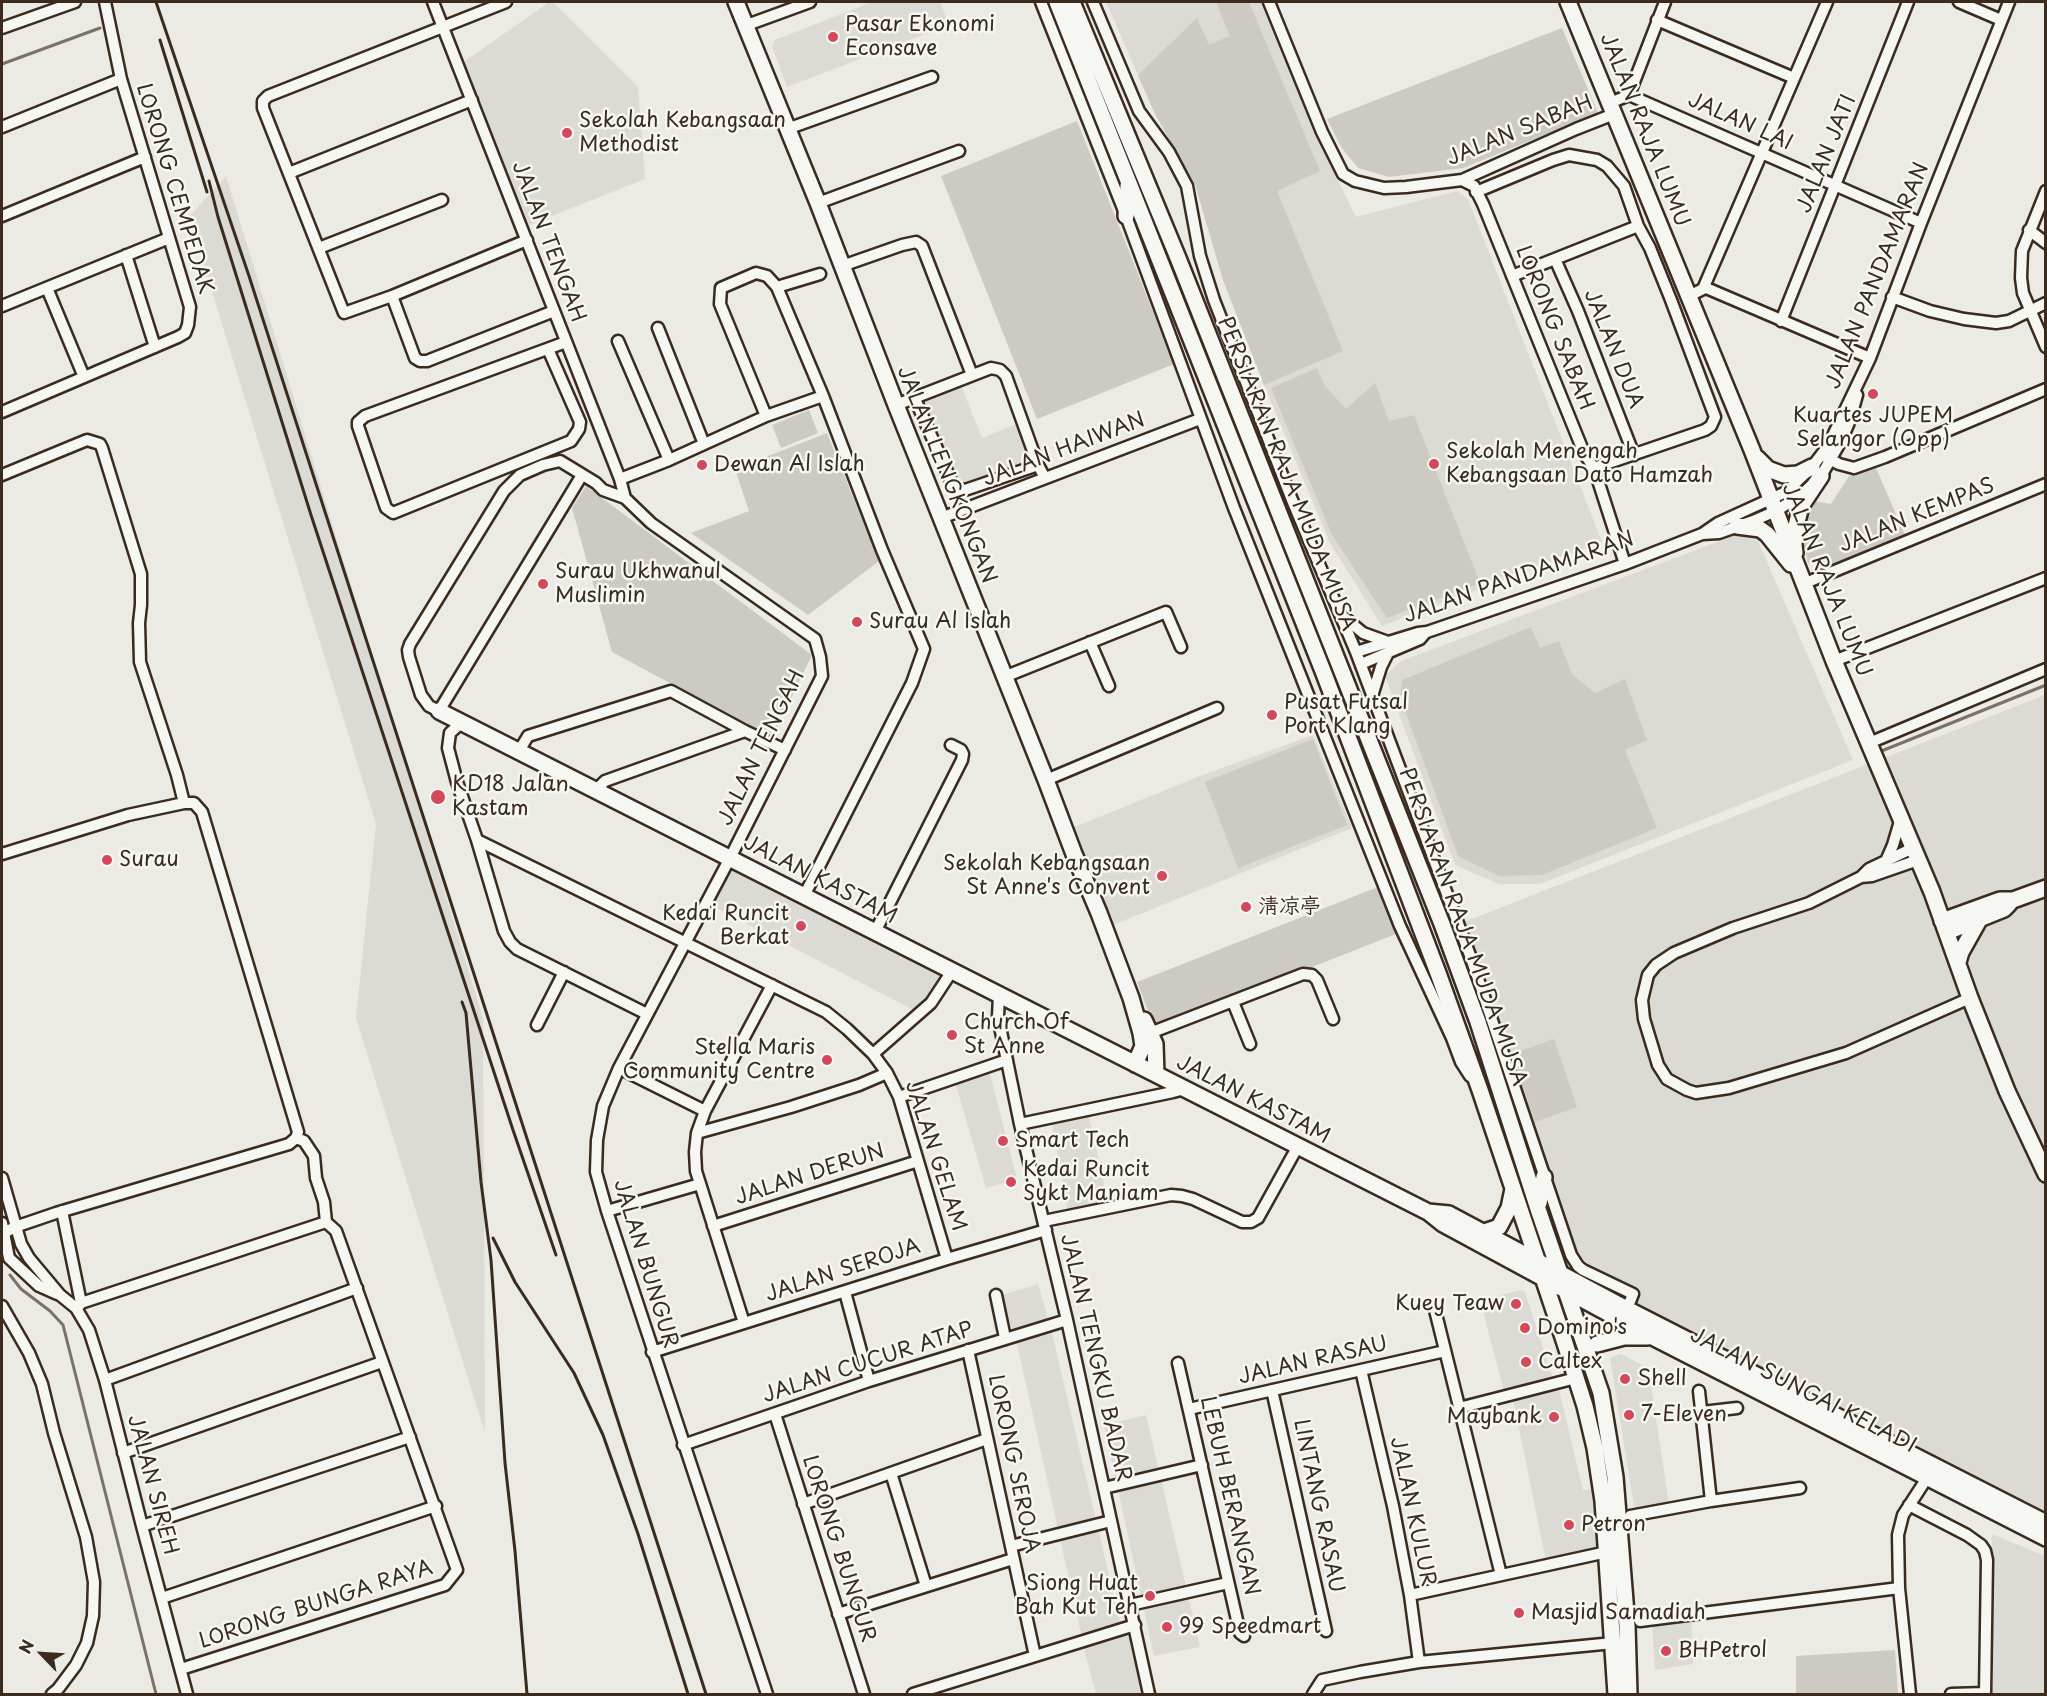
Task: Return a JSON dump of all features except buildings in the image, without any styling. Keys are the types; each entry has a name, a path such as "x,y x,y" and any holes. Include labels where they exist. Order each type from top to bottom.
{"street":[{"path":"2,28 75,2"},
{"name":"LORONG CEMPEDAK","path":"2,412 185,333 190,316 190,307 121,79 105,2"},
{"name":"JALAN TENGAH","path":"433,2 620,479 625,498"},
{"path":"506,2 268,96 263,101 263,108 344,313 392,296 526,240"},
{"name":"JALAN LENGKONGAN","path":"736,2 818,203 1131,998 1143,1046 1136,1064"},
{"path":"747,25 810,2"},
{"path":"1041,2 1126,216 1200,419 1400,926 1461,1062 1480,1090"},
{"name":"PERSIARAN RAJA MUDA MUSA","path":"1057,2 1319,660 1438,973 1544,1278 1576,1378 1594,1448 1603,1501 1616,1695"},
{"name":"PERSIARAN RAJA MUDA MUSA","path":"1072,2 1178,258 1443,924 1601,1393 1607,1421 1620,1532 1629,1695"},
{"path":"1094,2 1139,111 1169,152 1187,186 1200,256 1214,300 1292,500 1361,664 1471,958 1572,1255 1583,1270 1633,1294 1627,1309"},
{"name":"JALAN SABAH","path":"1269,2 1322,132 1343,174 1355,181 1384,188 1406,188 1462,180 1576,129 1612,109"},
{"name":"JALAN RAJA LUMU","path":"1568,2 1752,450 1834,661 1932,892 1970,998 2007,1091 2046,1174"},
{"path":"1612,109 1629,95 1665,2"},
{"path":"1689,296 1704,287 1827,2"},
{"name":"JALAN JATI","path":"1781,321 1908,2"},
{"path":"1959,2 2001,20"},
{"name":"JALAN PANDAMARAN","path":"1821,465 1870,358 2008,2"},
{"path":"1658,20 1794,78"},
{"path":"787,129 932,77"},
{"path":"2,127 121,79"},
{"name":"JALAN LAI","path":"1629,95 1921,223"},
{"path":"289,172 472,100"},
{"path":"1540,146 1546,162"},
{"path":"818,203 959,151"},
{"path":"1476,192 1546,162 1569,155 1597,160 1607,166 1624,186 1638,226 1650,248 1671,300 1715,417 1705,430 1594,468"},
{"path":"2,216 145,157"},
{"name":"LORONG SABAH","path":"1462,180 1474,186 1580,443 1594,468 1625,564"},
{"path":"1126,216 1129,181"},
{"path":"2046,190 2022,251 2021,278 2023,293 2046,347"},
{"path":"319,248 442,200"},
{"path":"1512,276 1638,226"},
{"path":"2029,230 2046,243"},
{"path":"2,306 169,238"},
{"path":"842,266 902,245 916,242 922,246 972,375"},
{"path":"126,255 155,347"},
{"name":"JALAN DUA","path":"1555,259 1578,311 1634,455"},
{"path":"766,416 720,304 721,288 756,273 767,276 777,287 924,649 912,683 804,896"},
{"path":"777,287 820,274"},
{"path":"1704,287 1870,358"},
{"path":"46,288 84,377"},
{"path":"392,296 415,358 420,361 427,361 554,311"},
{"path":"1892,297 1930,311 1996,323 2009,321 2046,303"},
{"path":"658,328 704,444"},
{"path":"618,341 669,460"},
{"path":"548,349 580,422 579,429 571,441 393,513 386,508 358,422 365,416 566,342"},
{"path":"896,405 991,368 1000,370 1006,376 1038,465 1045,478"},
{"path":"1752,450 1768,469 1784,475 1798,474 1821,465 1854,468 2046,389"},
{"path":"620,479 669,460 766,416 823,396"},
{"path":"915,399 953,484 958,489 965,490 1038,465"},
{"name":"JALAN HAIWAN","path":"941,518 1200,419"},
{"path":"2,475 87,440 100,444 141,574 140,663 184,803"},
{"name":"JALAN TENGAH","path":"439,711 429,706 423,699 409,657 410,644 504,491 520,475 543,465 560,461 603,490 625,498 651,523 815,639 822,676 730,858"},
{"path":"1702,534 1719,533 1737,526 1774,506 1801,495 1821,465"},
{"path":"1801,578 1794,545 1799,514 1821,465"},
{"path":"439,711 582,475"},
{"name":"JALAN KEMPAS","path":"1801,578 2046,484"},
{"name":"JALAN PANDAMARAN","path":"1356,652 1388,647 1418,633 1625,564 1702,534 1718,523 1774,506"},
{"path":"1737,526 1760,529 1767,534 1801,578"},
{"path":"1834,661 2046,578"},
{"path":"1004,677 1166,612 1181,647"},
{"path":"1342,616 1363,633 1388,647"},
{"path":"1090,642 1108,686"},
{"path":"1361,664 1388,647"},
{"path":"1372,696 1388,647"},
{"path":"1869,743 2046,669"},
{"path":"519,751 528,736 671,691 784,750"},
{"path":"1046,780 1217,708"},
{"name":"JALAN KASTAM","path":"439,711 1428,1212 1443,1224 1544,1278"},
{"path":"462,722 450,733 448,748 504,931 510,942 517,949 647,1014"},
{"path":"597,790 605,781 745,731"},
{"path":"875,932 962,760 963,754 951,745"},
{"path":"2,854 128,815 194,803 202,812 298,1132 297,1138 289,1144 15,1227 3,1228"},
{"path":"1886,861 1900,818"},
{"name":"JALAN GELAM","path":"477,840 826,1012 847,1029 873,1053 887,1073 899,1097 947,1258"},
{"path":"1915,854 1886,861 1869,869 1861,877 1809,903 1733,928 1674,952 1656,965 1648,975 1642,1000 1644,1019 1658,1065 1667,1079 1696,1093 1729,1088 1846,1053 1970,998"},
{"path":"1861,877 1872,876 1915,854"},
{"name":"JALAN BUNGUR","path":"730,858 619,1068 603,1106 597,1140 596,1172 652,1352 767,1695"},
{"path":"1944,926 1976,915 2004,909 2013,900 2046,888"},
{"path":"1932,892 1942,902 1976,915"},
{"path":"1958,962 1976,915"},
{"path":"873,1053 931,1003 952,971"},
{"path":"537,1025 564,972"},
{"path":"1150,1033 1303,974 1312,975 1317,980 1334,1018"},
{"path":"744,1323 696,1171 697,1133 705,1111 772,985"},
{"name":"JALAN TENGKU BADAR","path":"999,995 998,1017 1020,1124 1067,1320 1149,1695"},
{"name":"JALAN LENGKONGAN","path":"1131,998 1138,1005 1155,1044 1156,1074"},
{"path":"1233,1002 1250,1044"},
{"path":"899,1097 1007,1060"},
{"path":"619,1068 705,1111"},
{"path":"697,1133 791,1107 859,1085 887,1073"},
{"path":"1020,1124 1185,1089"},
{"path":"162,1598 436,1506 336,1231 326,1222 324,1202 316,1178 314,1156 304,1141 297,1138"},
{"name":"JALAN SEROJA","path":"652,1352 1045,1226 1171,1195 1193,1199 1242,1222 1251,1222 1258,1218 1298,1146"},
{"name":"JALAN DERUN","path":"714,1226 918,1161"},
{"path":"1539,1209 1544,1177"},
{"name":"JALAN SIREH","path":"2,1178 21,1244 29,1258 60,1295"},
{"path":"607,1211 700,1184"},
{"path":"1484,1232 1499,1227 1509,1208 1513,1188"},
{"path":"62,1211 79,1306 326,1222"},
{"name":"JALAN KASTAM","path":"1428,1212 1449,1214 1560,1272"},
{"name":"JALAN SIREH","path":"3,1228 5,1261 39,1286 79,1306 89,1330 105,1380 141,1526 187,1695"},
{"name":"JALAN SUNGAI KELADI","path":"1560,1272 1627,1309 2046,1523"},
{"name":"JALAN SUNGAI KELADI","path":"1544,1278 1654,1338 2046,1538"},
{"path":"105,1380 357,1288"},
{"path":"844,1292 869,1381"},
{"path":"996,1295 1005,1338"},
{"path":"2,1306 29,1353 42,1384 54,1433 86,1537 94,1582 93,1616 87,1642 76,1665 52,1695"},
{"path":"1435,1310 1501,1575"},
{"name":"JALAN CUCUR ATAP","path":"683,1444 869,1381 1067,1320"},
{"path":"1597,1344 1624,1337 1654,1338"},
{"name":"LORONG SEROJA","path":"968,1350 1035,1656"},
{"name":"JALAN RASAU","path":"1189,1409 1445,1351"},
{"path":"123,1453 382,1362"},
{"name":"LEBUH BERANGAN","path":"1179,1363 1239,1633 1244,1636"},
{"name":"JALAN KULUR","path":"1361,1370 1394,1506 1419,1662"},
{"path":"1459,1408 1576,1378"},
{"name":"LINTANG RASAU","path":"1272,1390 1326,1631"},
{"path":"1699,1391 1711,1501"},
{"path":"1702,1412 1737,1408"},
{"name":"LORONG BUNGUR","path":"775,1414 864,1695"},
{"path":"141,1526 410,1437"},
{"path":"803,1504 987,1439"},
{"path":"1104,1488 1202,1466"},
{"path":"891,1473 926,1586"},
{"path":"1910,1695 1899,1588 1898,1535 1903,1515 1927,1478"},
{"path":"1630,1516 1800,1488"},
{"path":"1909,1505 1967,1535 1981,1545 1987,1560 1985,1694 1951,1695"},
{"name":"LORONG BUNGA RAYA","path":"181,1669 445,1585 457,1570 436,1506"},
{"path":"1011,1546 1111,1521"},
{"path":"1410,1595 1607,1552"},
{"path":"838,1614 1013,1559"},
{"path":"1130,1605 1228,1583"},
{"path":"1640,1621 1899,1588"},
{"path":"913,1695 1135,1625"},
{"path":"1313,1695 1322,1680 1419,1662 1614,1643"}],"shaded area":[{"name":"Sekolah Kebangsaan Methodist","path":"549,2 553,2 638,87 645,179 529,225 464,62"},
{"path":"872,2 940,2 949,25 787,87 772,46 775,40"},
{"path":"1106,2 1261,2 1331,166 1356,217 1457,191 1468,199 1602,542 1382,626 1330,543 1223,280 1195,184 1155,114"},
{"path":"1216,2 1249,2 1320,171 1277,191 1343,351 1264,385 1223,280 1195,184 1155,114 1138,75 1197,18 1209,45 1230,36"},
{"path":"1562,28 1598,113 1463,168 1389,177 1358,168 1341,147 1327,119"},
{"path":"1077,121 1174,364 1037,419 941,176"},
{"path":"226,176 483,1018 485,1433 356,1018 376,824 189,217"},
{"path":"1317,368 1325,386 1346,409 1375,383 1389,421 1414,415 1480,583 1387,618 1332,535 1271,388"},
{"path":"960,383 982,438 1019,423 1033,463 965,487 955,482 918,401"},
{"path":"809,410 818,433 781,448 772,425"},
{"path":"827,433 879,561 808,615 691,533 749,511 735,469"},
{"path":"1876,468 1905,535 1825,569 1808,563 1802,534 1815,501 1831,504 1849,476"},
{"path":"586,486 812,655 772,738 612,652 572,508"},
{"path":"1736,535 1758,541 1853,760 1540,884 1499,884 1455,865 1385,676 1401,661"},
{"path":"1531,627 1540,648 1559,641 1572,674 1595,693 1625,679 1647,740 1625,750 1657,828 1542,875 1499,876 1458,856 1400,697 1402,680"},
{"path":"2045,695 2045,1513 1583,1279 1464,922"},
{"name":"Sekolah Kebangsaan St Anne's Convent","path":"1313,735 1352,828 1113,925 1072,828 1200,776"},
{"path":"1313,739 1347,825 1238,868 1205,782"},
{"path":"731,865 946,974 928,1000 916,1011 710,905"},
{"path":"1378,887 1396,934 1155,1029 1137,982"},
{"path":"1554,1039 1577,1107 1535,1122 1512,1054"},
{"path":"989,1070 1017,1179 986,1188 955,1082"},
{"path":"1088,1112 1109,1206 1068,1213 1051,1120"},
{"path":"1038,1284 1051,1329 1121,1626 1082,1638 1016,1339 1000,1296"},
{"path":"1521,1290 1525,1292 1552,1376 1504,1391 1480,1300"},
{"path":"1621,1354 1642,1365 1652,1391 1669,1505 1635,1512 1610,1358"},
{"path":"1558,1386 1583,1490 1594,1489 1599,1550 1546,1561 1513,1399"},
{"path":"1146,1415 1200,1647 1154,1656 1104,1425"},
{"path":"1992,1534 2045,1556 2046,1694 1989,1694"},
{"path":"1691,1620 1693,1664 1655,1670 1652,1626"},
{"path":"1132,1629 1146,1694 1096,1694 1083,1645"},
{"path":"1895,1650 1898,1694 1796,1694 1796,1656"}],"waterway":[{"path":"2,64 100,28"},
{"path":"1879,752 2046,685"},
{"path":"10,1275 21,1289 50,1311 63,1325 156,1694"}],"railway":[{"path":"156,2 249,276 706,1694"},
{"path":"160,40 207,192"},
{"path":"209,181 218,217 311,515 556,1255"},
{"path":"462,1002 466,1013 481,1182 491,1260 505,1463 527,1694"},
{"path":"493,1238 515,1282 574,1373 603,1435 638,1534 688,1694"}],"place":[{"name":"Pasar Ekonomi Econsave","path":"833,37"},
{"name":"Sekolah Kebangsaan Methodist","path":"567,133"},
{"name":"Kuartes JUPEM Selangor (Opp)","path":"1873,394"},
{"name":"Sekolah Menengah Kebangsaan Dato Hamzah","path":"1434,464"},
{"name":"Dewan Al Islah","path":"702,465"},
{"name":"Surau Ukhwanul Muslimin","path":"543,584"},
{"name":"Surau Al Islah","path":"857,622"},
{"name":"Pusat Futsal Port Klang","path":"1272,715"},
{"name":"KD18 Jalan Kastam","path":"438,797"},
{"name":"Surau","path":"107,860"},
{"name":"Sekolah Kebangsaan St Anne's Convent","path":"1162,876"},
{"name":"清凉亭","path":"1246,907"},
{"name":"Kedai Runcit Berkat","path":"801,926"},
{"name":"Church Of St Anne","path":"952,1035"},
{"name":"Stella Maris Community Centre","path":"827,1060"},
{"name":"Smart Tech","path":"1003,1141"},
{"name":"Kedai Runcit Sykt Maniam","path":"1011,1182"},
{"name":"Kuey Teaw","path":"1516,1304"},
{"name":"Domino's","path":"1525,1328"},
{"name":"Caltex","path":"1526,1362"},
{"name":"Shell","path":"1625,1379"},
{"name":"7-Eleven","path":"1629,1415"},
{"name":"Maybank","path":"1554,1417"},
{"name":"Petron","path":"1569,1525"},
{"name":"Siong Huat Bah Kut Teh","path":"1150,1596"},
{"name":"Masjid Samadiah","path":"1519,1613"},
{"name":"99 Speedmart","path":"1167,1627"},
{"name":"BHPetrol","path":"1666,1651"}]}
